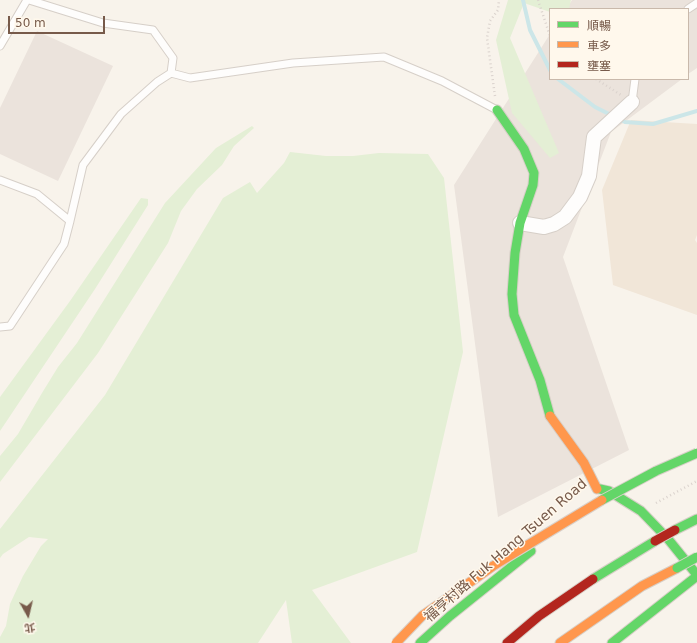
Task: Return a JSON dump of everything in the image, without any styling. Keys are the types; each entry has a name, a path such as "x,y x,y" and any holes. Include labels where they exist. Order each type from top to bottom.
{"main road":[{"path":"497,110 524,149 534,173 533,185 520,223 515,253 512,294 514,315 540,380 550,415 584,463 591,494"},
{"path":"396,643 427,612 493,566 613,494 656,471 697,453"},
{"name":"福亨村路 Fuk Hang Tsuen Road","path":"420,643 450,616 498,579 551,533 591,494 609,490 641,511 668,539 694,578"},
{"path":"507,643 539,616 588,582 655,541 697,519"},
{"path":"560,643 642,586 697,558"},
{"path":"612,643 694,578"}],"street":[{"path":"520,223 544,227 554,224 565,217 580,197 589,176 594,137 632,102"}],"lane":[{"path":"0,46 28,0 103,24 153,30 173,58 171,73"},
{"path":"0,327 10,326 64,244 83,165 121,114 157,82 171,73 190,78 293,63 384,57 442,81 497,110"},
{"path":"632,102 635,80"},
{"path":"0,180 37,194 70,221"}],"path":[{"path":"497,110 487,38 490,21 498,10 499,0"},
{"path":"538,0 549,33"},
{"path":"598,80 632,102"},
{"path":"641,511 697,481"}],"shaded area":[{"path":"572,0 697,0 697,68 689,73 689,8 567,8"},
{"path":"37,31 113,66 58,181 0,154 0,108"},
{"path":"549,36 549,80 681,80 611,132 563,257 629,450 498,517 454,185"},
{"path":"631,120 697,124 697,235 695,240 697,243 697,315 613,285 602,190"}],"green space":[{"path":"508,0 571,0 569,8 549,8 549,12 524,3 510,38 559,153 550,158 512,113 496,40"},
{"path":"252,126 254,128 234,146 222,165 197,189 181,211 168,243 98,353 0,482 0,456 18,434 58,367 77,343 165,203 216,148"},
{"path":"290,152 326,156 353,156 379,153 428,154 444,178 463,352 417,552 312,590 351,643 292,643 286,600 258,643 0,643 0,637 6,626 10,604 23,576 41,546 48,539 29,537 3,554 0,558 0,529 105,395 223,198 250,182 257,193 284,163"},
{"path":"141,198 148,199 148,205 95,289 0,431 0,397 70,301"}],"waterway":[{"path":"523,0 530,30 549,68"},
{"path":"559,80 595,107 625,122 653,124 697,111"}],"traffic: fast":[{"path":"497,110 524,149 534,173 533,185 520,223 515,253 512,294 514,315 540,380 550,416"},
{"path":"602,500 656,471 697,453"},
{"path":"600,489 609,491 641,511 668,539 697,575"},
{"path":"675,530 697,519"},
{"path":"593,579 655,541"},
{"path":"420,643 450,616 531,551"},
{"path":"677,568 697,557"},
{"path":"612,643 697,576"}],"traffic: slow":[{"path":"550,416 584,463 597,489"},
{"path":"396,643 422,616 493,566 602,500"},
{"path":"560,643 642,586 677,568"}],"traffic: jam":[{"path":"655,541 675,530"},
{"path":"507,643 539,616 593,579"}]}
